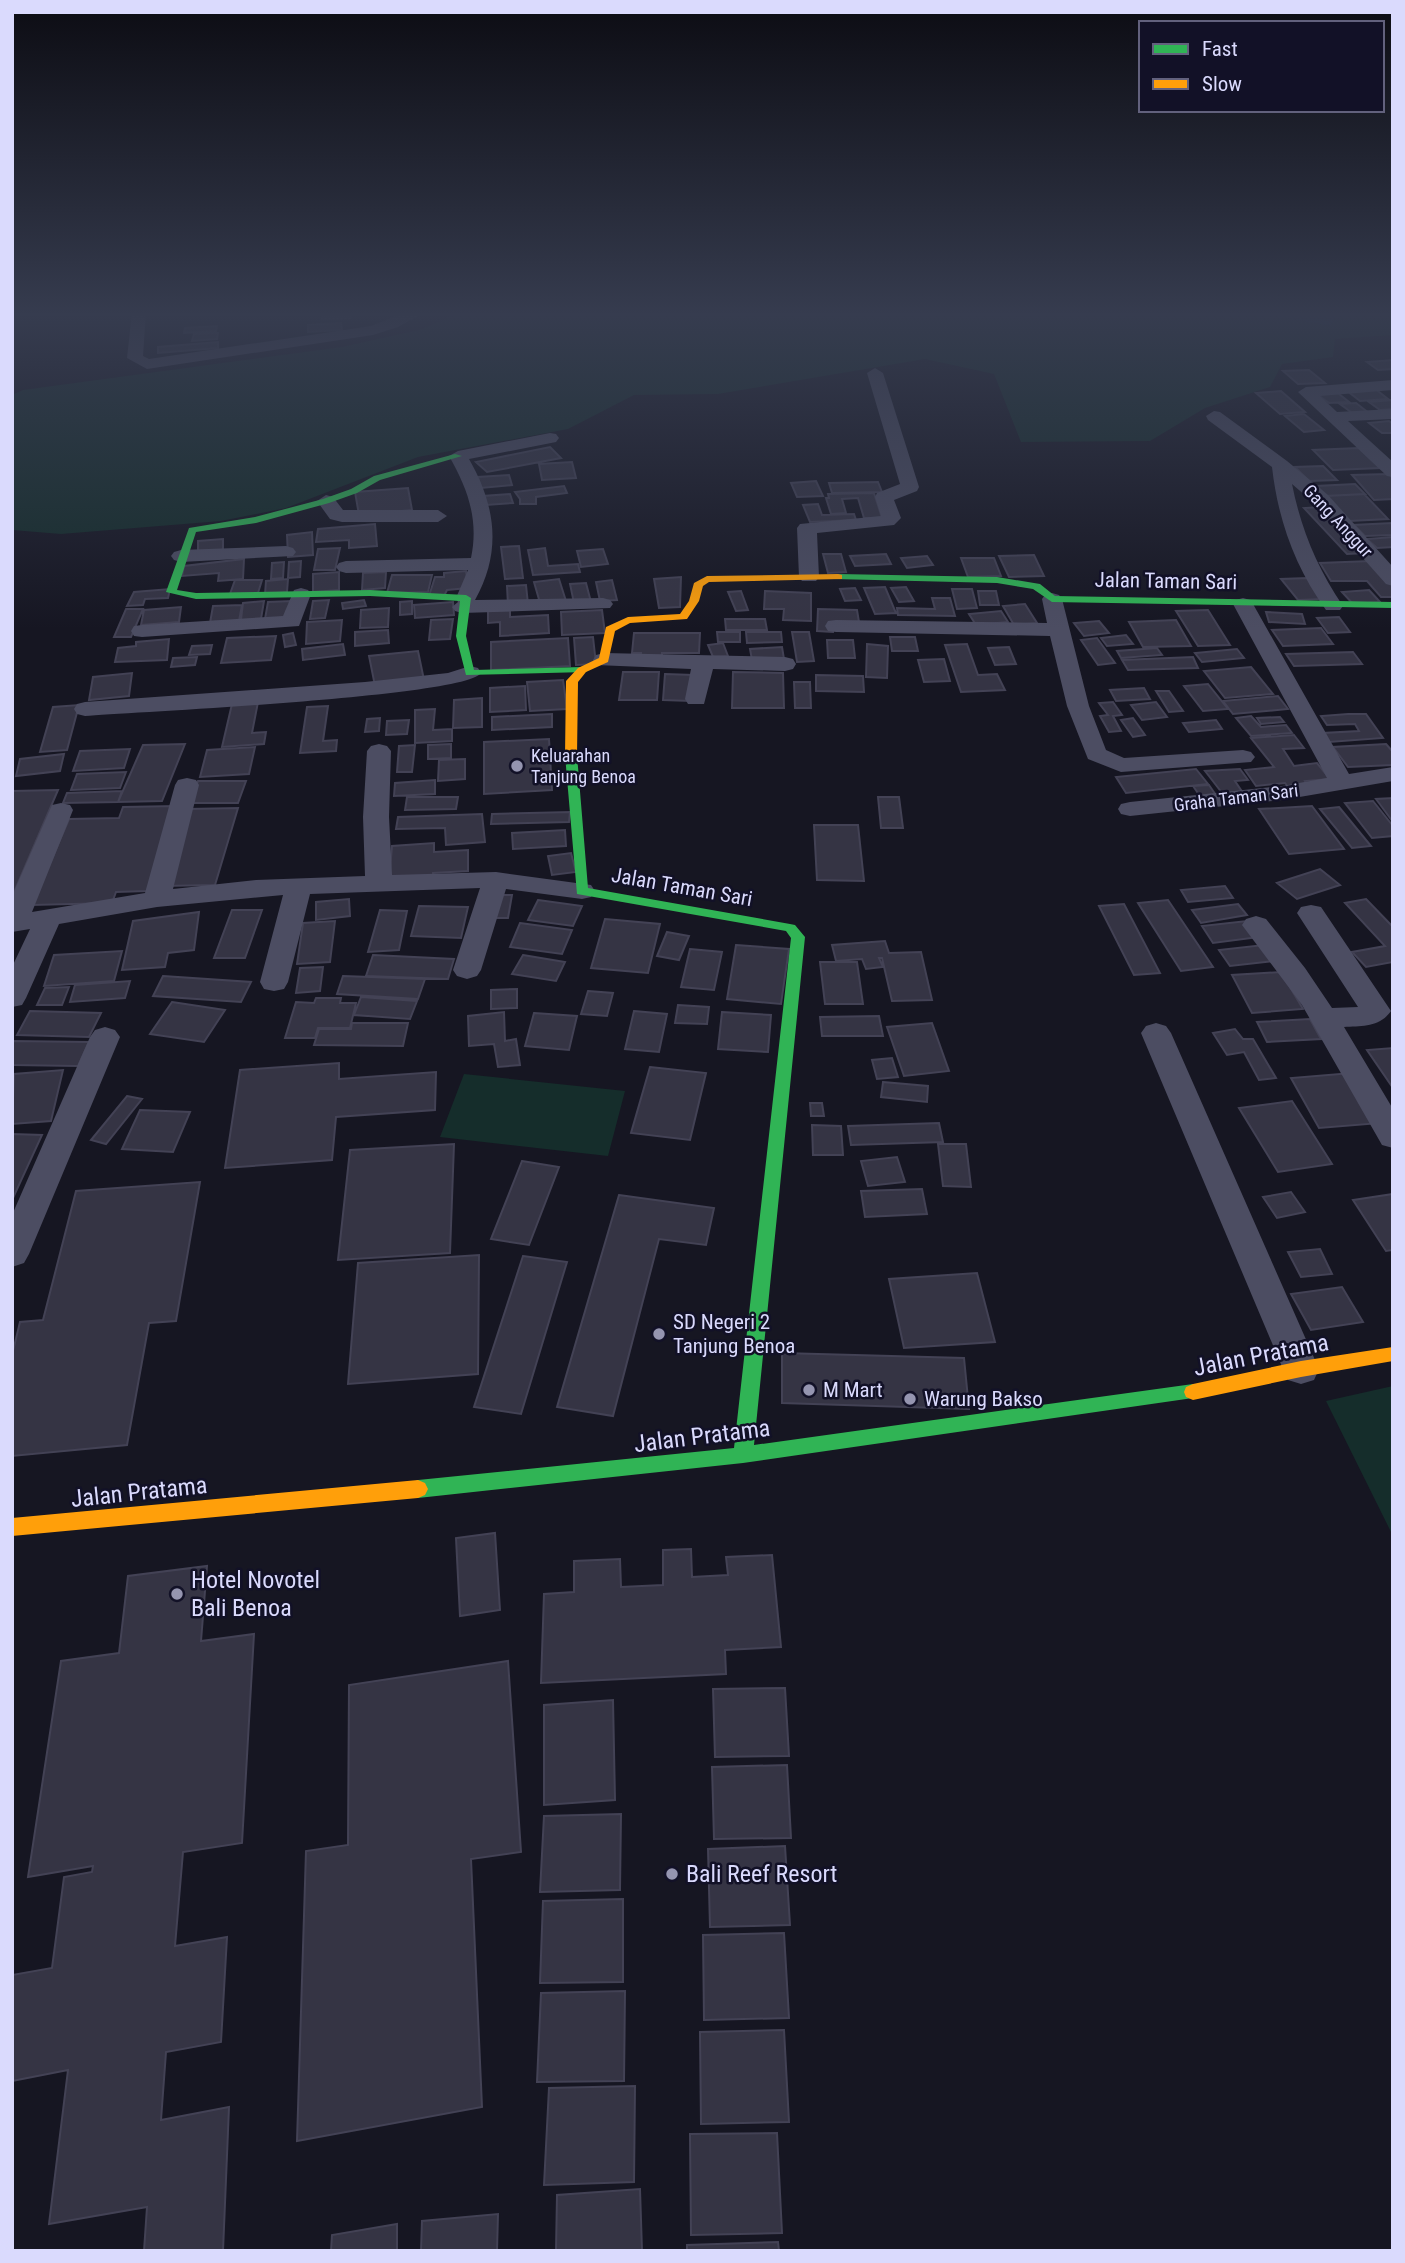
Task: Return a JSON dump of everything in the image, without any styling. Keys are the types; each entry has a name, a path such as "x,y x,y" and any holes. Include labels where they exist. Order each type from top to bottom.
{"street":[{"path":"809,577 807,528 887,521 891,518 884,497 910,487 889,418"},
{"name":"Gang Anggur","path":"1217,418 1321,499 1393,580"},
{"path":"1336,418 1393,472"},
{"path":"550,438 458,456 377,478 354,491 326,501 256,520 192,530 181,556 172,592 176,595 370,593 464,603 603,604"},
{"path":"458,456 472,478 484,513 486,529 481,564 464,603 459,631 464,659 470,673"},
{"path":"1281,465 1299,547 1324,595 1333,606"},
{"path":"326,501 337,515 342,516 438,516"},
{"path":"181,556 286,552"},
{"path":"346,567 481,564"},
{"name":"Jalan Taman Sari","path":"604,660 608,637 614,626 636,618 676,618 687,615 695,601 698,585 707,579 809,577 997,580 1035,586 1052,599 1393,605"},
{"path":"142,631 292,622 301,594"},
{"path":"1052,599 1078,706 1096,754 1121,765 1243,757"},
{"path":"1242,604 1342,784"},
{"path":"836,626 1060,630"},
{"path":"85,709 365,689 450,679 470,673 582,670 604,660 785,664"},
{"path":"696,699 703,663"},
{"name":"Jalan Taman Sari","path":"582,670 572,681 572,753 582,891 790,928 797,937 743,1455"},
{"path":"379,751 376,817 379,884"},
{"name":"Graha Taman Sari","path":"1130,808 1282,793 1393,774"},
{"path":"157,899 187,785"},
{"path":"13,924 61,810"},
{"path":"13,924 157,899 244,889 496,880 582,891"},
{"path":"467,970 496,880"},
{"path":"274,982 298,887"},
{"path":"1311,913 1376,1011 1367,1016 1324,1018"},
{"path":"12,998 48,919"},
{"path":"1256,925 1290,965 1393,1137"},
{"path":"1156,1033 1301,1369"},
{"path":"12,1254 106,1037"},
{"name":"Jalan Pratama","path":"12,1528 536,1478 743,1455 1162,1398 1301,1369 1393,1354"}],"green space":[{"path":"12,418 590,418 568,429 418,457 286,508 221,521 61,534 12,530"},
{"path":"1011,418 1189,418 1150,441 1021,442"},
{"path":"464,1074 625,1091 608,1156 440,1137"},
{"path":"1393,1386 1393,1536 1326,1401"}],"building":[{"path":"1287,418 1309,418 1324,430 1304,432"},
{"path":"1389,421 1393,424 1393,433 1382,433 1369,423"},
{"path":"550,447 561,458 487,472 476,462"},
{"path":"1359,448 1380,468 1333,470 1313,450"},
{"path":"572,462 576,478 542,480 539,464"},
{"path":"1323,466 1337,480 1309,481 1295,467"},
{"path":"1389,474 1393,478 1393,499 1374,500 1352,475"},
{"path":"509,475 512,485 481,488 478,477"},
{"path":"816,481 823,496 797,497 791,483"},
{"path":"878,482 882,492 832,493 829,483"},
{"path":"1355,484 1365,494 1326,496 1317,486"},
{"path":"564,486 567,493 536,497 536,504 520,504 515,492"},
{"path":"408,488 412,510 359,515 355,492"},
{"path":"874,493 882,518 864,518 858,498 842,499 846,513 831,514 826,498 829,498 828,494"},
{"path":"510,494 513,503 486,505 483,496"},
{"path":"1364,494 1388,519 1349,521 1326,496"},
{"path":"818,504 822,515 854,514 856,520 810,522 803,505"},
{"path":"1321,507 1365,553 1347,554 1304,508"},
{"path":"1392,523 1393,535 1365,536 1354,525"},
{"path":"375,524 377,546 349,548 349,540 316,542 318,529"},
{"path":"312,532 313,555 288,557 287,535"},
{"path":"1393,537 1393,547 1377,548 1367,539"},
{"path":"223,539 223,551 198,553 198,541"},
{"path":"519,546 523,578 505,579 501,547"},
{"path":"340,548 335,570 314,570 318,549"},
{"path":"545,548 548,566 578,564 580,572 533,575 528,550"},
{"path":"603,549 608,564 581,567 577,551"},
{"path":"823,554 841,554 846,572 828,573"},
{"path":"886,554 891,564 855,566 850,556"},
{"path":"1034,555 1044,576 1009,577 999,556"},
{"path":"927,556 933,565 907,568 901,558"},
{"path":"961,558 994,558 1001,576 968,577"},
{"path":"244,559 243,579 218,581 219,573 182,576 184,566"},
{"path":"301,561 300,577 288,578 289,562"},
{"path":"1371,561 1393,585 1393,597 1381,597 1367,581 1331,581 1320,563"},
{"path":"284,562 283,578 271,579 272,563"},
{"path":"466,571 468,588 447,590 444,596 429,596 435,577 444,577 444,573"},
{"path":"339,572 339,590 313,592 313,574"},
{"path":"386,572 385,588 362,590 363,573"},
{"path":"392,575 432,575 428,592 387,593"},
{"path":"681,577 680,607 659,608 654,579"},
{"path":"1308,578 1325,599 1298,600 1281,579"},
{"path":"288,579 287,592 265,594 266,581"},
{"path":"559,579 566,601 540,603 534,582"},
{"path":"235,580 262,580 258,593 230,594"},
{"path":"612,580 617,600 600,601 596,582"},
{"path":"586,583 591,602 574,603 570,584"},
{"path":"526,585 528,604 508,605 507,586"},
{"path":"885,587 896,613 875,614 864,588"},
{"path":"906,587 914,601 899,602 891,588"},
{"path":"855,588 861,600 845,601 840,589"},
{"path":"170,589 168,598 145,599 143,605 127,606 134,592"},
{"path":"952,589 972,589 977,608 957,609"},
{"path":"1369,590 1380,602 1353,604 1342,592"},
{"path":"741,591 748,610 736,611 728,592"},
{"path":"765,591 811,593 811,621 783,620 784,609 764,609"},
{"path":"978,591 996,591 999,605 980,605"},
{"path":"932,598 950,598 955,616 898,615 897,608 935,609"},
{"path":"329,600 325,618 310,619 313,601"},
{"path":"364,600 366,606 343,609 342,603"},
{"path":"264,601 261,619 241,620 243,603"},
{"path":"292,601 290,617 265,619 268,602"},
{"path":"412,601 412,614 400,615 400,602"},
{"path":"453,602 454,615 415,618 414,605"},
{"path":"1025,604 1037,623 1014,625 1003,606"},
{"path":"242,605 239,621 210,623 213,606"},
{"path":"181,607 179,622 141,625 144,610"},
{"path":"389,608 388,627 360,628 361,610"},
{"path":"126,609 143,609 131,637 114,637"},
{"path":"818,609 857,610 859,622 834,622 833,632 817,631"},
{"path":"510,610 510,617 548,615 549,633 500,636 500,622 488,623 488,611"},
{"path":"602,610 605,633 562,635 561,612"},
{"path":"1208,610 1230,645 1198,646 1176,611"},
{"path":"1001,611 1008,622 976,625 969,614"},
{"path":"1266,612 1302,614 1305,624 1269,622"},
{"path":"1339,617 1350,632 1328,633 1317,618"},
{"path":"453,619 450,639 429,640 431,620"},
{"path":"725,619 765,619 767,630 726,630"},
{"path":"342,620 340,641 306,644 307,622"},
{"path":"1176,620 1191,646 1143,647 1129,622"},
{"path":"1099,621 1109,633 1084,636 1074,623"},
{"path":"1321,628 1333,644 1283,646 1272,630"},
{"path":"388,630 389,643 355,646 355,632"},
{"path":"717,632 740,632 740,642 718,642"},
{"path":"746,632 781,632 782,642 747,643"},
{"path":"792,632 809,632 814,661 797,662"},
{"path":"293,633 296,645 285,647 283,635"},
{"path":"634,633 700,633 699,653 662,653 662,658 641,658 641,653 632,653"},
{"path":"1126,635 1133,644 1107,646 1101,638"},
{"path":"276,636 271,660 221,663 227,638"},
{"path":"593,637 596,664 576,665 574,638"},
{"path":"890,637 915,637 918,651 892,651"},
{"path":"568,638 570,666 491,670 491,642"},
{"path":"1097,638 1115,663 1098,665 1081,640"},
{"path":"169,639 167,660 115,662 118,648 136,646 136,642"},
{"path":"827,640 853,640 855,658 828,658"},
{"path":"723,643 728,656 713,657 708,645"},
{"path":"343,644 345,655 303,660 302,649"},
{"path":"867,644 888,646 887,678 866,677"},
{"path":"967,644 978,675 997,674 1005,690 961,692 945,645"},
{"path":"212,645 210,654 189,655 192,646"},
{"path":"782,647 784,659 752,660 750,649"},
{"path":"1009,647 1016,664 995,665 988,648"},
{"path":"1157,648 1162,655 1121,658 1117,651"},
{"path":"1237,649 1244,658 1202,662 1195,653"},
{"path":"418,651 424,680 375,686 369,656"},
{"path":"1353,652 1362,664 1294,666 1286,654"},
{"path":"197,657 195,665 171,667 173,658"},
{"path":"1193,657 1198,668 1128,670 1122,660"},
{"path":"944,659 950,681 924,682 918,660"},
{"path":"1251,667 1273,694 1225,698 1204,671"},
{"path":"623,672 659,672 657,700 619,700"},
{"path":"733,672 783,673 784,708 732,708"},
{"path":"132,673 129,696 89,700 93,677"},
{"path":"665,674 693,675 691,701 663,700"},
{"path":"816,675 863,676 864,692 816,691"},
{"path":"563,680 567,709 530,711 527,682"},
{"path":"794,682 810,682 811,708 795,708"},
{"path":"1208,684 1228,709 1203,711 1184,686"},
{"path":"525,686 526,710 490,712 490,688"},
{"path":"1144,688 1150,699 1116,701 1110,690"},
{"path":"1156,691 1169,691 1183,711 1169,712"},
{"path":"1278,696 1288,709 1233,714 1223,701"},
{"path":"482,698 482,727 453,728 454,700"},
{"path":"258,702 252,733 266,732 264,744 222,747 232,704"},
{"path":"1113,702 1122,715 1113,716 1121,731 1109,732 1100,716 1108,715 1099,703"},
{"path":"1156,702 1167,717 1142,720 1131,705"},
{"path":"79,705 67,750 40,752 53,707"},
{"path":"328,706 323,741 337,740 336,751 300,753 307,707"},
{"path":"435,709 433,730 452,729 452,741 415,743 415,710"},
{"path":"552,714 552,727 492,730 492,717"},
{"path":"1366,714 1383,738 1329,742 1323,733 1359,731 1355,724 1327,725 1321,716"},
{"path":"1251,716 1261,727 1286,725 1292,733 1251,736 1236,718"},
{"path":"1280,717 1284,722 1261,724 1257,718"},
{"path":"380,718 379,731 365,732 367,719"},
{"path":"1133,718 1145,735 1133,737 1121,720"},
{"path":"409,720 407,734 386,735 387,721"},
{"path":"1216,720 1222,729 1189,732 1183,723"},
{"path":"1294,735 1304,748 1283,749 1294,766 1317,763 1330,779 1305,781 1309,787 1289,788 1285,783 1256,786 1245,770 1274,767 1251,738"},
{"name":"Keluarahan Tanjung Benoa","path":"549,739 552,790 484,794 484,742"},
{"path":"185,744 162,801 118,802 143,745"},
{"path":"451,744 451,758 428,759 428,745"},
{"path":"1386,744 1393,752 1393,765 1348,767 1333,747"},
{"path":"415,745 412,772 397,772 399,746"},
{"path":"255,747 249,774 200,777 207,750"},
{"path":"130,749 124,768 73,771 80,751"},
{"path":"64,754 60,771 16,776 20,759"},
{"path":"465,759 465,779 438,781 439,760"},
{"path":"1196,769 1208,784 1126,793 1116,777"},
{"path":"1240,769 1248,780 1235,781 1245,796 1226,798 1205,771"},
{"path":"126,772 120,788 71,790 77,774"},
{"path":"435,780 435,794 394,796 395,783"},
{"path":"198,781 246,781 238,803 189,803"},
{"path":"1209,785 1218,798 1202,799 1193,786"},
{"path":"58,790 12,897 12,791"},
{"path":"122,791 118,802 63,803 67,793"},
{"path":"407,797 458,797 456,809 405,810"},
{"path":"878,797 899,797 903,828 881,828"},
{"path":"1393,798 1393,822 1376,799"},
{"path":"1373,801 1393,826 1393,836 1372,838 1345,803"},
{"path":"176,806 147,891 116,892 112,903 32,905 69,819 119,818 123,807"},
{"path":"1312,806 1344,849 1289,854 1259,809"},
{"path":"1339,807 1371,846 1352,848 1320,809"},
{"path":"238,808 215,885 163,886 188,809"},
{"path":"570,812 569,822 491,824 492,814"},
{"path":"482,814 485,842 446,845 445,828 396,829 398,817"},
{"path":"814,825 858,825 864,881 817,880"},
{"path":"565,830 566,846 513,849 512,833"},
{"path":"434,843 434,852 468,850 468,871 433,873 432,881 389,883 392,846"},
{"path":"571,853 576,872 552,875 548,856"},
{"path":"1320,869 1340,885 1297,899 1277,883"},
{"path":"1225,886 1233,898 1188,902 1181,890"},
{"path":"497,895 512,895 508,918 492,918"},
{"path":"349,899 350,916 316,920 316,902"},
{"path":"1366,899 1393,927 1393,962 1366,967 1352,952 1385,946 1345,903"},
{"path":"538,900 582,906 573,926 528,920"},
{"path":"1168,900 1213,967 1181,971 1138,903"},
{"path":"1124,904 1160,973 1134,975 1099,906"},
{"path":"1238,904 1247,915 1201,923 1192,910"},
{"path":"419,906 468,907 461,938 411,936"},
{"path":"232,910 262,910 245,958 214,958"},
{"path":"380,910 407,911 399,950 368,952"},
{"path":"199,912 194,950 168,953 165,967 122,970 133,921"},
{"path":"605,919 660,924 648,973 591,968"},
{"path":"335,921 330,962 297,964 303,923"},
{"path":"1247,921 1259,937 1213,943 1202,926"},
{"path":"520,923 572,930 562,954 510,947"},
{"path":"667,932 689,936 679,960 657,956"},
{"path":"885,941 889,953 921,952 932,1000 892,1001 882,958 879,958 883,967 866,969 862,959 836,961 832,945"},
{"path":"736,945 789,949 781,1004 727,999"},
{"path":"1264,945 1275,961 1230,966 1219,950"},
{"path":"690,949 722,952 714,990 681,987"},
{"path":"122,951 114,981 44,986 54,955"},
{"path":"373,955 454,959 448,979 366,976"},
{"path":"523,955 565,962 556,981 512,974"},
{"path":"820,962 857,962 863,1004 825,1004"},
{"path":"323,967 320,991 296,993 300,968"},
{"path":"1281,972 1303,1009 1252,1013 1232,975"},
{"path":"163,976 251,982 241,1002 153,996"},
{"path":"343,976 425,979 418,999 337,994"},
{"path":"130,981 125,998 70,1002 75,985"},
{"path":"69,987 62,1005 37,1005 45,988"},
{"path":"517,989 517,1008 491,1009 491,990"},
{"path":"588,991 613,993 607,1016 581,1014"},
{"path":"361,997 417,1001 410,1019 354,1015"},
{"path":"316,998 341,998 340,1003 356,1003 350,1028 318,1028 315,1038 285,1038 296,1002 314,1003"},
{"path":"172,1002 225,1010 204,1042 150,1034"},
{"path":"678,1005 709,1007 707,1024 675,1023"},
{"path":"30,1011 101,1013 89,1037 17,1035"},
{"path":"634,1011 667,1014 659,1052 625,1049"},
{"path":"504,1012 505,1041 516,1039 520,1065 498,1067 494,1044 469,1046 468,1016"},
{"path":"722,1012 771,1015 768,1052 718,1049"},
{"path":"534,1013 577,1016 569,1050 525,1046"},
{"path":"879,1016 883,1036 822,1036 820,1017"},
{"path":"1310,1019 1321,1039 1267,1042 1257,1022"},
{"path":"352,1023 408,1023 403,1046 314,1045 319,1029 351,1029"},
{"path":"932,1023 949,1071 904,1076 887,1027"},
{"path":"1235,1029 1243,1039 1253,1039 1276,1078 1259,1080 1244,1052 1227,1055 1213,1033"},
{"path":"12,1041 89,1042 78,1066 12,1065"},
{"path":"1393,1048 1393,1088 1367,1050"},
{"path":"892,1058 898,1077 877,1079 872,1060"},
{"path":"339,1063 339,1079 436,1072 435,1110 336,1117 332,1160 225,1168 240,1070"},
{"path":"650,1067 706,1073 690,1140 631,1133"},
{"path":"63,1070 51,1121 12,1124 14,1074"},
{"path":"1352,1073 1381,1123 1319,1128 1291,1078"},
{"path":"883,1082 928,1086 927,1102 881,1097"},
{"path":"127,1096 142,1099 106,1144 91,1140"},
{"path":"1292,1101 1332,1164 1278,1172 1239,1108"},
{"path":"810,1103 822,1103 824,1116 811,1116"},
{"path":"140,1110 190,1112 173,1152 122,1149"},
{"path":"939,1123 943,1142 851,1145 848,1126"},
{"path":"812,1125 841,1126 843,1155 813,1155"},
{"path":"12,1134 42,1135 13,1198 12,1198"},
{"path":"454,1144 450,1253 338,1260 350,1150"},
{"path":"938,1144 966,1144 971,1187 943,1186"},
{"path":"897,1157 905,1182 868,1186 861,1161"},
{"path":"522,1161 559,1167 529,1245 491,1239"},
{"path":"200,1182 176,1321 149,1323 127,1445 12,1456 12,1355 20,1322 43,1320 76,1191"},
{"path":"922,1189 927,1214 865,1217 861,1191"},
{"path":"1291,1192 1305,1212 1277,1218 1263,1197"},
{"path":"1393,1194 1393,1250 1386,1251 1353,1200"},
{"path":"619,1195 714,1208 706,1245 659,1239 613,1416 557,1407"},
{"path":"1320,1249 1332,1274 1301,1277 1288,1252"},
{"path":"479,1255 478,1374 348,1384 358,1263"},
{"path":"523,1256 567,1262 521,1414 474,1407"},
{"path":"977,1273 995,1342 904,1348 889,1279"},
{"path":"1342,1287 1363,1322 1311,1330 1291,1294"},
{"path":"782,1353 964,1358 969,1409 782,1403"},
{"path":"495,1533 500,1610 460,1616 456,1538"},
{"path":"691,1549 692,1577 728,1575 726,1557 772,1555 781,1647 725,1650 726,1674 541,1683 544,1594 574,1592 574,1561 620,1559 621,1587 663,1585 663,1550"},
{"path":"207,1566 201,1641 254,1634 242,1843 183,1852 175,1946 227,1937 221,2042 166,2052 161,2120 229,2107 223,2251 144,2251 147,2207 49,2224 68,2070 12,2081 12,1975 52,1968 64,1877 92,1872 93,1866 28,1877 61,1661 119,1653 128,1576"},
{"path":"508,1661 521,1852 471,1859 482,2107 297,2141 306,1851 348,1845 349,1685"},
{"path":"785,1688 789,1756 715,1757 713,1689"},
{"path":"613,1700 615,1800 544,1805 544,1705"},
{"path":"787,1765 791,1838 714,1839 712,1767"},
{"path":"621,1814 620,1890 540,1892 544,1816"},
{"path":"785,1846 790,1925 710,1927 708,1849"},
{"path":"623,1899 623,1982 540,1983 543,1901"},
{"path":"784,1933 789,2018 704,2020 703,1935"},
{"path":"625,1991 624,2081 537,2082 541,1993"},
{"path":"784,2030 789,2122 701,2124 700,2032"},
{"path":"635,2086 634,2182 544,2185 549,2088"},
{"path":"777,2133 782,2233 691,2235 690,2134"},
{"path":"640,2189 642,2251 556,2251 557,2195"},
{"path":"498,2214 497,2251 421,2251 422,2221"},
{"path":"397,2224 397,2251 331,2251 332,2235"},
{"path":"778,2242 779,2251 687,2251 687,2245"}],"traffic: fast":[{"path":"458,456 377,478 354,491 326,501 256,520 192,530 171,592 196,596 370,593 466,598 461,617 461,636 470,673 582,670"},
{"path":"838,577 997,580 1036,586 1052,599 1393,605"},
{"path":"571,755 582,891 790,928 798,937 743,1455"},
{"path":"418,1489 743,1455 1193,1392"}],"traffic: slow":[{"path":"571,755 572,681 582,670 604,660 610,629 628,620 683,617 694,601 698,585 707,579 838,577"},
{"path":"1193,1392 1301,1369 1393,1354"},
{"path":"12,1527 418,1489"}],"place":[{"name":"Keluarahan Tanjung Benoa","path":"517,766"},
{"name":"SD Negeri 2 Tanjung Benoa","path":"659,1334"},
{"name":"M Mart","path":"809,1390"},
{"name":"Warung Bakso","path":"910,1399"},
{"name":"Hotel Novotel Bali Benoa","path":"177,1594"},
{"name":"Bali Reef Resort","path":"672,1874"}]}
